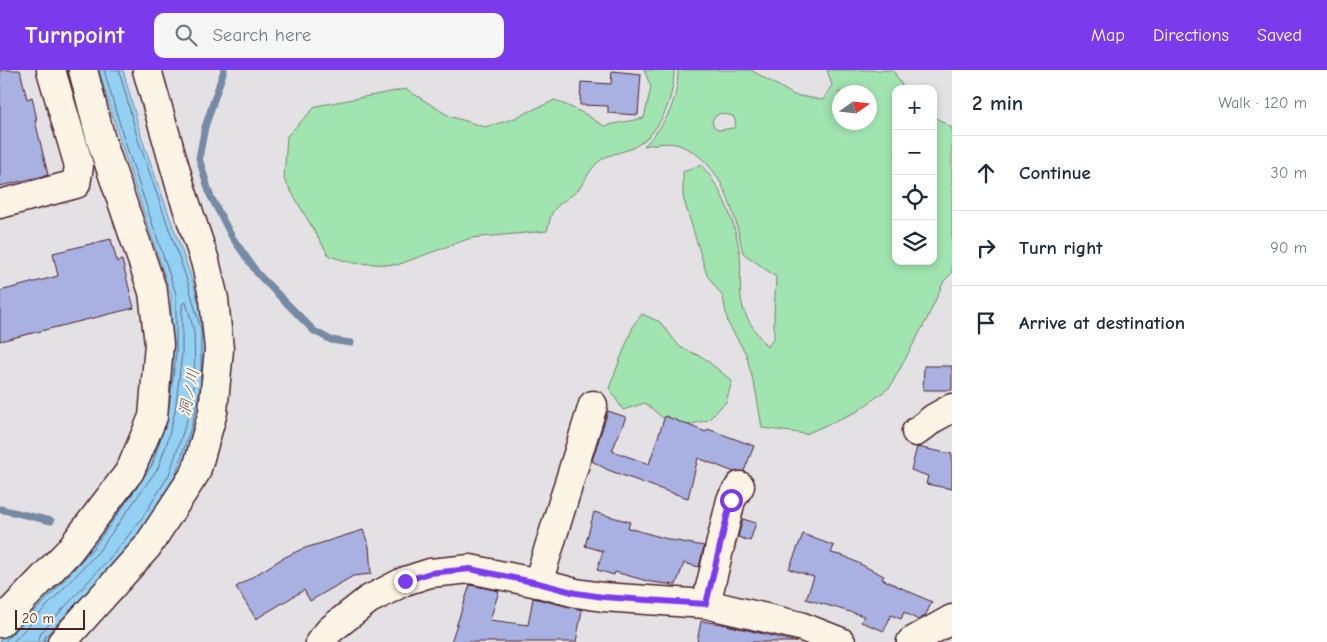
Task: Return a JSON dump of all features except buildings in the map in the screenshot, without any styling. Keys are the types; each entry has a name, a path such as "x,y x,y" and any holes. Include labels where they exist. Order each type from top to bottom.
{"street":[{"path":"0,204 76,184 79,166 52,70"},
{"path":"0,623 69,551 130,471 153,417 159,344 153,292 101,140 83,70"},
{"path":"62,642 147,547 158,531 196,472 213,412 219,349 214,298 206,261 182,192 147,70"},
{"path":"538,583 593,405"},
{"path":"916,432 934,418 952,408"},
{"path":"706,604 731,500 740,486"},
{"path":"320,642 330,630 368,600 405,581 430,573 470,569 576,593 603,597 706,604 800,626 841,642"},
{"path":"911,642 952,619"}],"green space":[{"path":"644,70 674,70 668,105 657,127 649,136 630,149 608,156 597,163 578,190 554,210 547,231 471,238 397,265 353,263 329,256 284,179 287,136 316,106 406,89 449,116 485,127 510,120 555,100 585,114 604,126 644,118 651,87"},
{"path":"678,70 751,70 794,95 823,100 832,85 827,70 893,70 902,85 892,85 892,265 937,265 937,119 952,128 952,273 944,281 927,319 890,387 858,411 806,434 762,428 756,392 746,354 728,323 723,297 707,275 683,197 683,172 701,165 722,195 738,243 743,308 750,323 767,347 774,339 776,277 743,253 731,206 725,191 708,164 696,154 678,144 663,143 644,146 664,121 676,92","holes":["721,113 733,116 736,123 734,128 719,130 714,127 712,122 714,117"]},
{"path":"642,314 660,322 680,347 704,358 732,381 726,402 708,420 675,428 645,403 623,410 609,388 634,324"}],"water":[{"name":"洞ノ川","path":"99,70 123,70 142,139 193,282 206,329 206,382 198,422 179,480 125,558 47,642 0,642 0,639 41,598 89,545 171,352 171,295 121,144"}],"waterway":[{"path":"224,70 205,127 199,158 210,195 232,237 258,274 314,331 331,340 351,343"},
{"path":"0,509 51,521"}],"route":[{"path":"405,581 430,573 470,569 576,593 603,597 706,604 731,500"}]}
